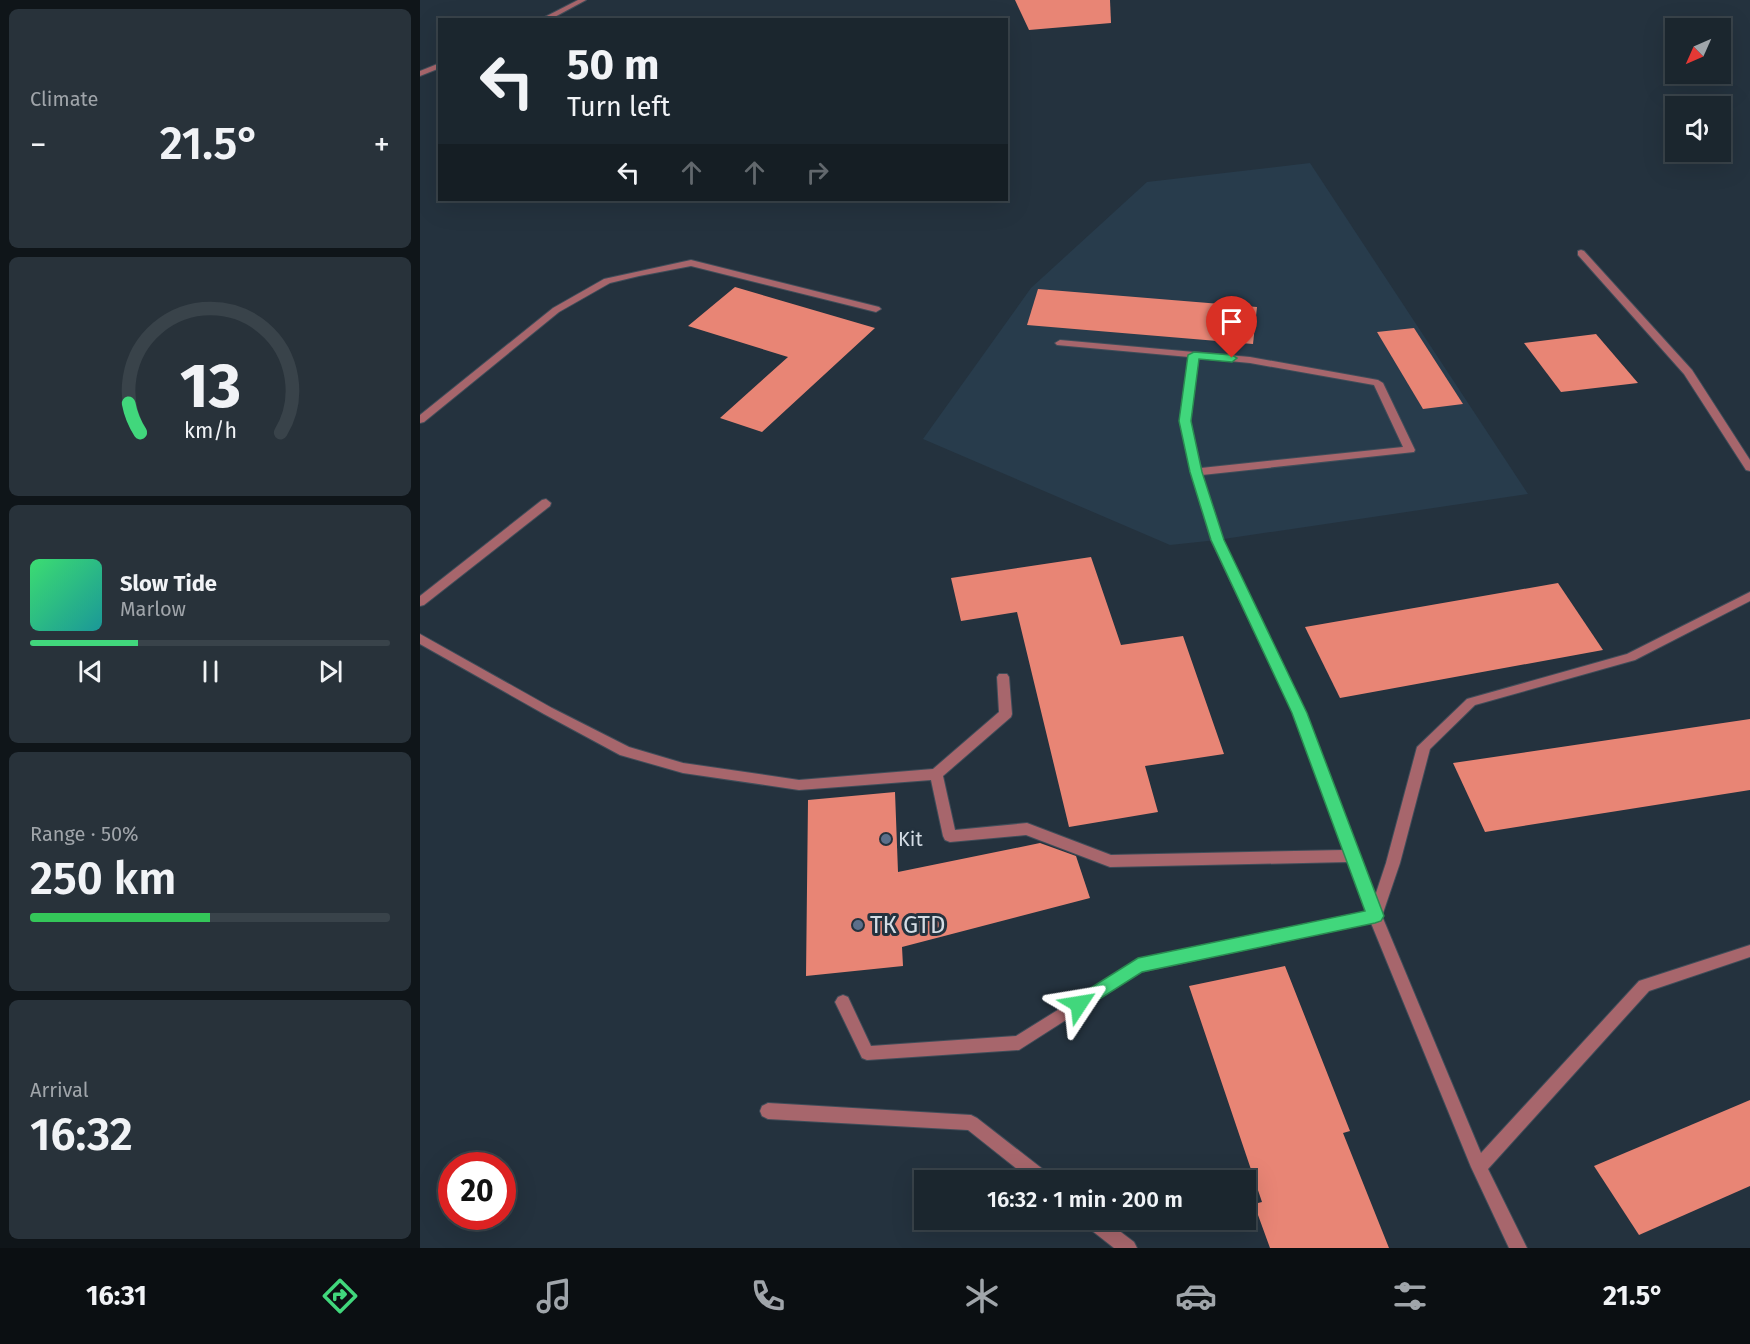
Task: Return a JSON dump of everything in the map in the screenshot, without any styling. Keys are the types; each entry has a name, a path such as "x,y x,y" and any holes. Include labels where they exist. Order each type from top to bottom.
{"lane":[{"path":"546,18 583,0"},
{"path":"420,74 438,66"},
{"path":"1581,253 1688,372 1750,468"},
{"path":"420,420 556,310 607,281 639,273 691,263 876,309"},
{"path":"1060,343 1250,360 1378,383 1410,450 1196,472"},
{"path":"1194,355 1185,421 1196,472 1217,540 1299,713 1375,916 1479,1167 1518,1248"},
{"path":"420,602 546,503"},
{"path":"1375,916 1393,863 1424,747 1471,702 1631,657 1750,596"},
{"path":"420,638 548,711 625,751 683,768 799,784 936,774 1006,714 1003,677"},
{"path":"936,774 950,836 1027,829 1110,861 1351,856"},
{"path":"843,1002 867,1053 1019,1043 1138,966 1375,916"},
{"path":"1479,1167 1644,986 1750,951"},
{"path":"768,1111 971,1123 1030,1170"},
{"path":"1105,1230 1128,1248"}],"shaded area":[{"path":"1310,163 1528,494 1170,545 923,439 1031,288 1147,182"}],"building":[{"path":"1015,0 1110,0 1111,23 1029,30"},
{"path":"735,287 875,328 762,432 720,418 788,357 688,326"},
{"path":"1038,289 1257,307 1253,344 1027,325"},
{"path":"1414,328 1463,404 1423,409 1377,332"},
{"path":"1596,334 1638,383 1561,392 1524,343"},
{"path":"1091,557 1121,645 1183,636 1224,754 1145,766 1158,812 1069,827 1017,612 961,621 951,578"},
{"path":"1558,583 1603,650 1340,698 1305,627"},
{"path":"1750,719 1750,790 1485,832 1453,763"},
{"path":"895,792 898,872 1040,843 1076,856 1090,898 902,947 903,966 806,976 808,800"},
{"path":"1285,966 1350,1131 1343,1133 1389,1248 1270,1248 1256,1210 1256,1204 1262,1202 1256,1184 1256,1170 1251,1170 1189,986"},
{"path":"1750,1100 1750,1186 1639,1235 1594,1166"}],"place":[{"name":"Kit","path":"886,839"},
{"name":"ТК GTD","path":"858,925"}],"route":[{"path":"1079,1004 1138,966 1375,916 1299,713 1275,657 1217,540 1196,472 1185,421 1194,355 1232,358"}]}
